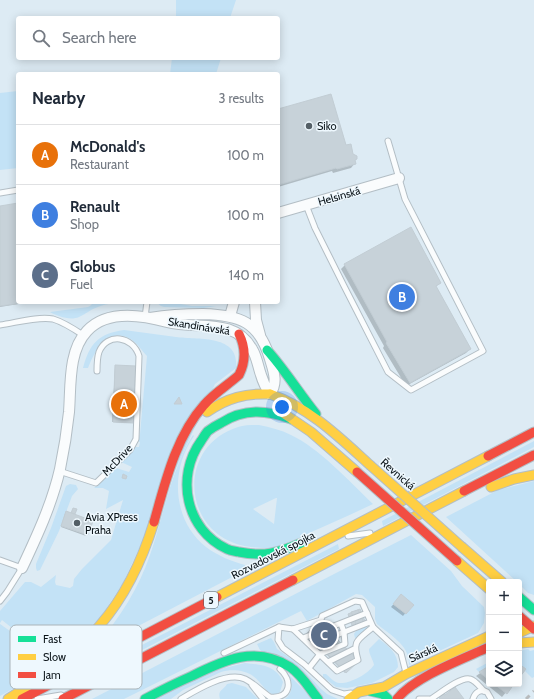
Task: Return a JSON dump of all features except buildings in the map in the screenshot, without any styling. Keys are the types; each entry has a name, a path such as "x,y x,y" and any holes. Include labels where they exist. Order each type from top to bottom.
{"main road":[{"path":"101,625 134,575 140,562 171,465 181,442 200,410 242,371 245,360 245,351 239,334"},
{"path":"267,350 279,364 301,396 326,426"},
{"path":"191,425 210,410 231,398 247,394 270,394"},
{"path":"251,411 263,402 270,394"},
{"path":"270,394 278,408 291,419 312,432 486,587"},
{"name":"Řevnická","path":"270,394 288,401 326,426 499,579"},
{"path":"291,419 258,410 228,418 209,430 195,449 188,465 186,490 191,512 203,532 217,544 240,554 252,555 274,553 401,502"},
{"name":"Rozvadovská spojka","path":"142,637 534,432"},
{"name":"5","path":"142,658 534,455"},
{"path":"411,519 504,482 534,475"},
{"path":"522,599 534,610"},
{"path":"522,617 534,613"},
{"path":"522,620 533,628"},
{"path":"522,632 533,628"},
{"name":"Sárská","path":"349,699 363,691 384,687 406,674 486,637"},
{"path":"522,643 534,642"},
{"name":"Sárská","path":"398,699 403,691 421,679 486,649"},
{"path":"144,699 224,657 252,655 268,656 288,666 298,674 318,699"},
{"path":"8,699 23,689"},
{"name":"Rozvadovská spojka","path":"22,699 41,689"},
{"name":"5","path":"63,699 82,689"},
{"path":"363,691 378,692 383,694 388,699"}],"street":[{"name":"Helsinská","path":"280,212 399,178"},
{"path":"230,316 233,304"},
{"path":"255,304 257,325 261,339"},
{"name":"Skandinávská","path":"83,334 95,324 111,317 148,317 177,314 230,316 237,318 251,326 267,350 275,377 274,386 270,394"},
{"name":"Skandinávská","path":"148,317 178,325 225,328 239,334 247,341 252,349 257,360 261,377 270,394"},
{"path":"22,568 38,534 59,471 69,413 72,370 77,347 83,334"}],"lane":[{"path":"306,205 315,228 388,372 411,390 483,352 405,199 388,141"},
{"path":"0,193 16,190"},
{"path":"147,304 148,317"},
{"path":"0,325 52,319 83,334"},
{"name":"McDrive","path":"59,471 96,483 130,450 136,439 139,356 135,347 131,342 123,339 115,339 108,342 102,347 98,354 97,371"},
{"name":"5","path":"372,523 381,513"},
{"name":"5","path":"342,555 367,529"},
{"name":"5","path":"331,539 393,529"},
{"path":"0,560 22,568 0,601"},
{"path":"224,657 279,627 294,629 321,620 322,616 355,601 362,602 371,624 401,652 406,674"},
{"path":"303,638 367,613"},
{"path":"321,620 329,628"},
{"path":"309,668 320,654 345,644 344,632 341,624"},
{"path":"294,629 337,671 358,660 354,650 355,644 371,624"},
{"path":"311,645 344,632 371,624"},
{"path":"279,627 278,640 283,648 309,668 332,690 344,694 363,691"},
{"path":"328,662 354,650"},
{"path":"224,657 249,659 271,664"},
{"path":"190,676 208,661"},
{"path":"181,699 208,685 226,678 238,677 260,688 270,698 282,696 287,691 288,683 284,674 277,667"},
{"path":"419,699 430,699 457,681 466,678 472,680 489,695 491,699"},
{"path":"249,682 263,699"},
{"path":"472,699 478,692 484,691"},
{"path":"45,698 51,692"},
{"name":"5","path":"37,699 76,692"}],"shaded area":[{"path":"176,0 236,0 231,16 176,16"},
{"path":"172,60 220,60 217,72 170,72"},
{"path":"16,91 16,168 0,170 0,93"},
{"path":"92,304 108,304 93,309 82,316 75,318 64,318 50,312 88,307"},
{"path":"158,304 216,306 204,308 161,306"},
{"path":"124,330 216,341 225,344 231,349 235,357 236,368 215,384 123,583 100,618 92,625 10,625 10,626 2,620 0,623 0,611 25,582 31,582 41,587 56,575 56,585 70,588 73,586 74,579 82,569 111,540 123,500 106,509 109,491 103,488 94,488 116,468 129,472 132,467 121,462 135,447 139,447 140,442 138,441 140,434 147,356 132,340 124,336 116,336 104,342 99,347 88,368 83,368 89,352 96,341 101,337"},
{"path":"245,425 259,425 279,430 302,441 334,466 373,504 290,543 278,547 251,547 228,540 211,528 200,511 195,492 196,472 203,453 217,438 238,427","holes":["276,498 274,524 253,509"]},
{"path":"193,435 194,436 186,449 178,479 178,494 186,523 195,536 206,547 225,558 245,565 245,570 140,625 112,625 128,602 146,567 168,494 185,449"},
{"path":"534,441 534,447 383,526 382,521"},
{"path":"534,481 534,595 528,593 522,587 522,579 514,579 446,517 498,490"},
{"path":"70,484 76,485 78,489 72,496 59,531 40,570 37,571 36,564 66,486"},
{"path":"411,535 451,571 462,586 484,607 484,623 478,633 409,665 403,646 377,624 375,619 375,607 362,595 356,594 307,621 301,611 124,699 92,699 111,689 142,689 142,673","holes":["401,595 414,605 406,614 393,604"]},
{"path":"338,544 339,549 142,650 142,645"},
{"path":"0,624 10,631 10,689 13,689 0,696"},
{"path":"365,626 367,629 355,638 354,634 356,631"},
{"path":"271,638 277,649 297,663 327,694 338,699 323,699 260,650 257,644"},
{"path":"379,639 390,648 397,658 398,667 394,672 372,683 347,688 336,687 323,677 323,674 326,674 335,682 343,683 363,675 374,665 369,649"},
{"path":"522,650 534,650 534,677 532,678 525,671 526,669 522,666"},
{"path":"245,663 257,664 272,669 276,672 283,682 280,692 275,695 272,694 250,674 242,671 229,671 221,672 183,690 171,699 153,699 204,673"},
{"path":"486,664 486,668 479,672 476,669"},
{"path":"288,674 313,699 285,699 291,691"},
{"path":"232,683 246,687 258,699 220,699 220,692 227,684"}],"railway":[{"path":"526,699 534,691"}],"traffic: fast":[{"path":"267,350 280,365 316,414"},
{"path":"291,419 264,412 247,413 230,418 208,431 193,455 188,470 187,486 189,501 194,516 202,529 213,540 227,549 232,551 264,554 278,552 301,543"},
{"path":"522,600 534,610"},
{"path":"145,699 174,684 228,660 252,656 277,660 290,667 302,678 318,699"},
{"path":"370,691 383,694 388,699"}],"traffic: slow":[{"path":"207,412 214,407 237,397 253,394 270,394"},
{"path":"270,394 285,400 311,415 370,465"},
{"path":"283,413 311,432 357,472"},
{"path":"217,597 488,456"},
{"path":"370,465 462,547"},
{"path":"491,487 514,479 534,475"},
{"path":"293,580 464,491"},
{"path":"101,625 131,580 143,553 154,522"},
{"path":"462,547 499,579"},
{"path":"457,561 486,586"},
{"path":"522,632 534,626"},
{"path":"349,699 359,692 384,687 406,674 486,637"},
{"path":"522,643 534,642"},
{"path":"8,699 23,689"}],"traffic: jam":[{"path":"154,522 173,460 194,417 208,401 239,375 244,360 244,349 239,334"},
{"path":"488,456 534,432"},
{"path":"464,491 534,455"},
{"path":"357,472 457,561"},
{"path":"142,658 293,580"},
{"path":"142,636 217,597"},
{"path":"522,619 534,629"},
{"path":"397,699 415,683 427,676 486,648"},
{"path":"22,699 41,689"},
{"path":"63,699 82,689"}],"place":[{"name":"Siko","path":"309,126"},
{"name":"Renault","path":"402,297"},
{"name":"McDonald's","path":"124,404"},
{"name":"Avia XPress Praha","path":"77,523"},
{"name":"Globus","path":"324,635"}]}
